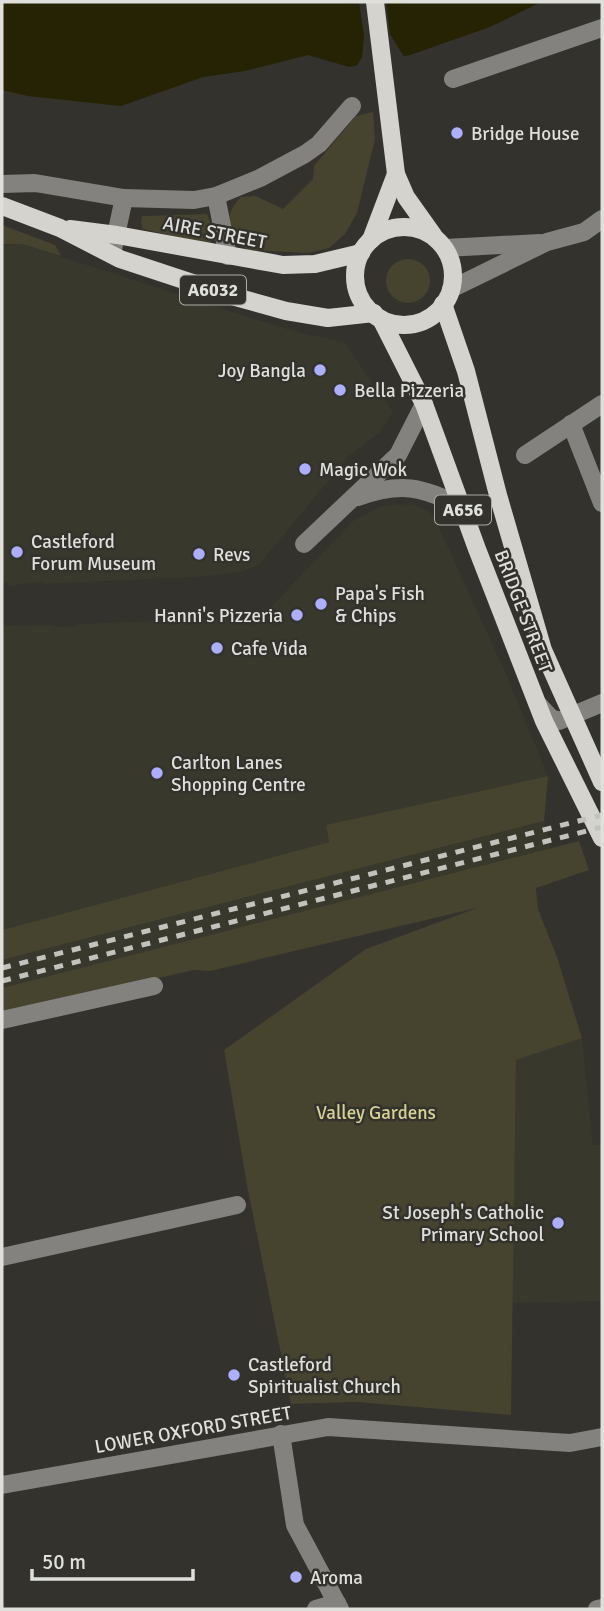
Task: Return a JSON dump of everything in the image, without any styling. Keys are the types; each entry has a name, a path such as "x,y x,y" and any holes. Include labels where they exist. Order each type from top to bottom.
{"main road":[{"name":"A656","path":"375,2 396,174 406,197 452,263 453,280 447,297"},
{"name":"A656","path":"378,316 360,297 356,267 396,174"},
{"name":"AIRE STREET","path":"2,206 60,228 111,255 179,280 286,311 328,318 378,316"},
{"path":"366,246 385,230 402,227 418,229 439,242"},
{"name":"AIRE STREET","path":"60,228 298,266 366,246"},
{"path":"378,316 395,324 426,320 447,297"},
{"name":"BRIDGE STREET","path":"447,297 498,495 543,650 602,782"},
{"name":"BRIDGE STREET","path":"378,316 424,404 538,704 559,755 602,838"}],"street":[{"path":"453,79 602,28"},
{"path":"2,184 35,183 124,198 194,200 216,195 260,178 305,154 319,144 352,106"},
{"path":"216,195 228,256"},
{"path":"111,255 124,198"},
{"path":"447,297 547,242 584,232 602,219"},
{"path":"439,242 547,242"},
{"path":"304,544 398,455 424,404"},
{"path":"525,455 602,404"},
{"path":"571,424 602,503"},
{"path":"351,499 380,489 407,488 433,492 461,507"},
{"path":"538,704 555,721 602,703"},
{"path":"559,755 558,730 572,716"},
{"path":"2,1020 154,986"},
{"path":"2,1257 237,1205"},
{"name":"LOWER OXFORD STREET","path":"2,1485 328,1427 570,1443 602,1437"},
{"path":"281,1434 295,1525 339,1606 316,1609"},
{"path":"597,1609 602,1608"}],"shaded area":[{"path":"2,2 541,2 490,27 410,55 349,67 308,55 245,71 203,77 121,106 28,96 2,90"},
{"path":"22,244 251,318 344,342 393,412 379,433 349,456 258,566 241,572 193,577 42,582 8,586 7,582 2,582 2,245"},
{"path":"413,505 427,511 435,519 507,676 548,776 327,825 329,842 2,930 2,626 55,627 206,619 270,608 353,521 379,507"},
{"path":"544,821 551,848 2,988 2,960"},
{"name":"St Joseph's Catholic Primary School","path":"582,1038 593,1145 602,1145 602,1301 512,1303 516,1060"}],"green space":[{"path":"373,112 375,139 357,213 345,234 329,248 308,253 247,250 230,224 231,211 241,197 256,196 283,209 313,179 314,166 356,116"},
{"path":"207,214 211,224 211,245 143,229 141,222 142,216"},
{"path":"2,225 55,245 61,256 22,244 2,244"},
{"path":"408,259 417,260 424,265 429,272 429,290 424,297 417,302 408,303 399,302 392,297 387,290 386,281 387,272 392,265 399,260"},
{"path":"548,776 544,821 2,960 2,930 329,842 326,825"},
{"name":"Valley Gardens","path":"579,841 589,870 536,888 538,909 557,957 582,1038 516,1060 511,1415 358,1402 291,1404 247,1185 224,1050 366,949 477,908 210,971 194,970 2,1014 2,988"}],"pier":[{"path":"359,2 386,2 390,34 406,60 354,70 362,57 364,36"}],"railway":[{"path":"2,968 602,815"},
{"path":"2,981 602,827"}],"place":[{"name":"Bridge House","path":"457,133"},
{"name":"Joy Bangla","path":"320,370"},
{"name":"Bella Pizzeria","path":"340,390"},
{"name":"Magic Wok","path":"305,469"},
{"name":"Castleford Forum Museum","path":"17,552"},
{"name":"Revs","path":"199,554"},
{"name":"Papa's Fish & Chips","path":"321,604"},
{"name":"Hanni's Pizzeria","path":"297,615"},
{"name":"Cafe Vida","path":"217,648"},
{"name":"Carlton Lanes Shopping Centre","path":"157,773"},
{"name":"St Joseph's Catholic Primary School","path":"558,1223"},
{"name":"Castleford Spiritualist Church","path":"234,1375"},
{"name":"Aroma","path":"296,1577"}]}
